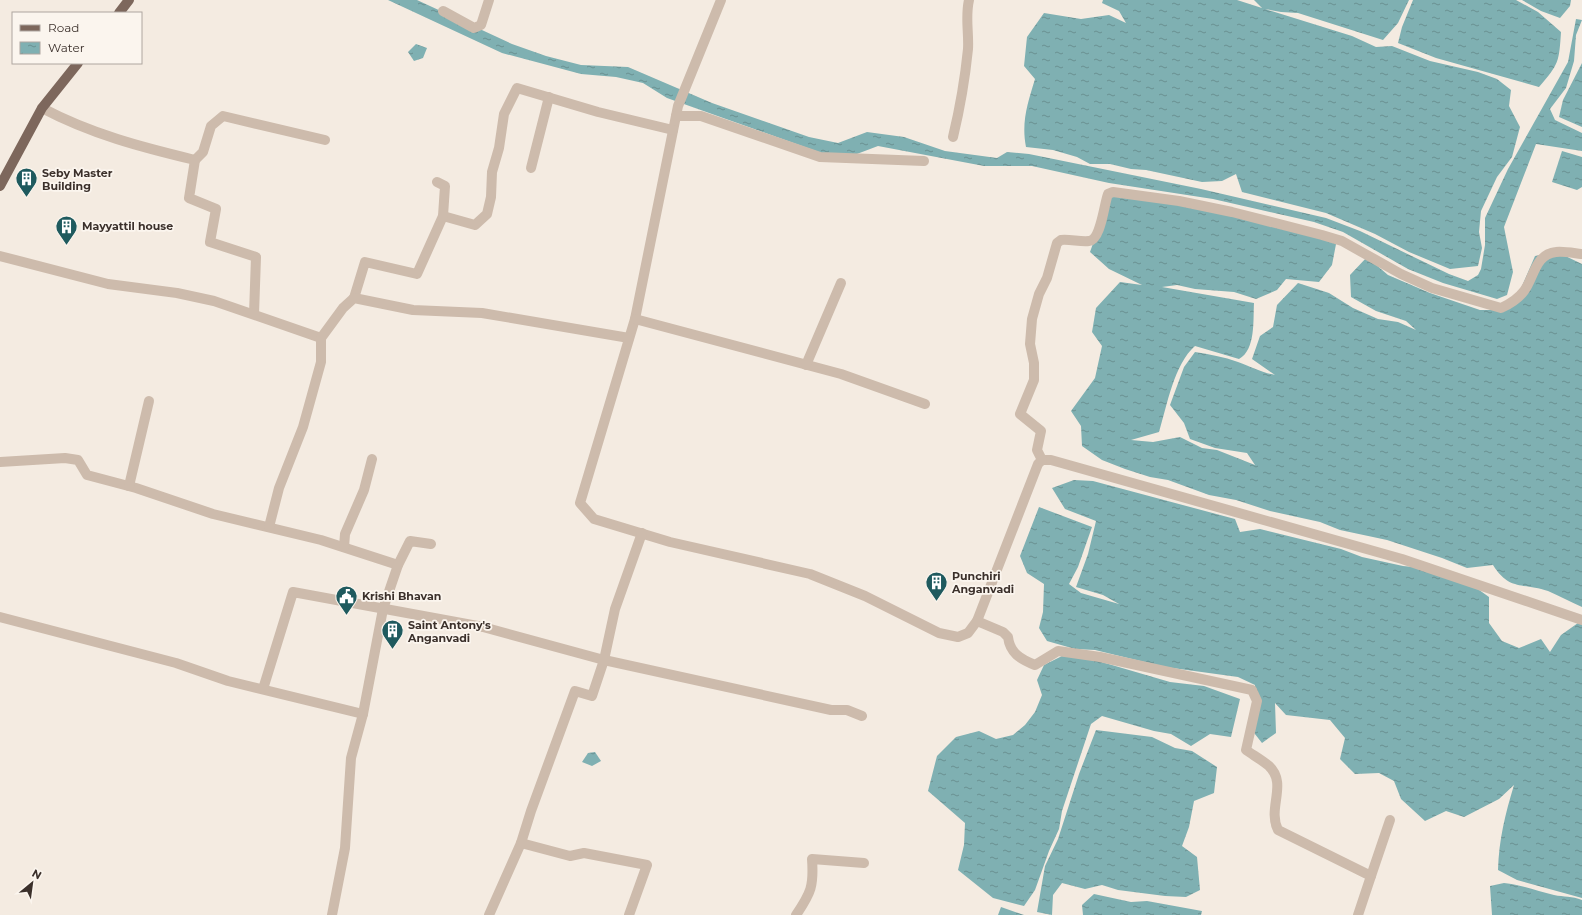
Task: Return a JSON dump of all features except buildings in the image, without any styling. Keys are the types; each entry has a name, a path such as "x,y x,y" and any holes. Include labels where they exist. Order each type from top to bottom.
{"main road":[{"path":"119,12 129,0"},
{"path":"0,186 42,108 77,64"}],"street":[{"path":"443,11 474,28 481,25 489,0"},
{"path":"721,0 677,111 634,319 580,502 594,519 670,542 810,574 865,596 939,633 958,637 968,632 977,621 1038,464 1042,460 1051,460 1402,559 1582,620"},
{"path":"953,137 962,97 968,47 966,12 969,0"},
{"path":"443,216 475,224 487,214 491,197 492,172 499,148 504,114 517,88 598,112 673,130"},
{"path":"531,168 550,97"},
{"path":"42,108 71,124 124,142 195,160"},
{"path":"677,111 700,116 820,157 924,161"},
{"path":"254,314 256,257 210,242 216,209 188,198 195,160 203,152 211,126 223,116 325,140"},
{"path":"269,527 279,488 303,427 321,362 321,338 343,308 354,298 365,262 417,274 443,216 445,186 437,182"},
{"path":"1042,460 1037,450 1040,432 1020,414 1034,380 1034,364 1030,344 1032,319 1039,294 1047,278 1056,244 1061,240 1090,241 1095,237 1108,194 1113,192 1232,212 1322,235 1342,242 1401,274 1432,288 1501,308 1512,303 1524,292 1538,263 1549,254 1556,252 1581,254"},
{"path":"0,256 108,284 177,293 214,301 321,338"},
{"path":"806,365 841,283"},
{"path":"354,298 413,310 482,313 629,338"},
{"path":"634,319 857,379 926,404"},
{"path":"129,486 149,401"},
{"path":"0,462 65,458 78,460 87,475 129,486 213,514 344,547 398,565"},
{"path":"344,547 346,534 362,495 372,459"},
{"path":"489,915 521,843 531,811 575,692 592,696 604,660 615,609 642,533"},
{"path":"332,915 345,848 351,758 363,714 383,609 398,565 410,542 430,544"},
{"path":"263,689 293,592 483,627 604,660 831,710 847,710 862,716"},
{"path":"0,617 176,663 228,681 363,714"},
{"path":"977,621 1002,632 1008,637 1009,646 1014,653 1022,660 1035,665 1058,651 1100,657 1252,690 1257,701 1246,750 1269,767 1278,780 1274,821 1278,830 1371,876"},
{"path":"1358,915 1390,820"},
{"path":"521,843 570,856 584,853 647,865 629,915"},
{"path":"796,915 808,897 813,880 812,859 864,863"}],"water":[{"path":"388,0 417,0 512,44 546,56 581,65 628,67 712,103 809,137 838,143 867,132 904,137 945,151 997,158 1007,152 1029,154 1201,189 1326,218 1360,231 1449,274 1468,281 1478,275 1481,269 1485,245 1485,218 1508,169 1568,62 1576,19 1582,20 1576,35 1574,61 1566,88 1550,109 1555,120 1582,133 1582,151 1536,144 1504,227 1513,272 1507,295 1497,299 1443,283 1408,269 1343,232 1314,222 1213,199 1109,183 1032,166 984,166 878,146 841,160 667,98 643,83 616,77 581,74 502,53"},
{"path":"1103,0 1237,0 1262,8 1254,0 1409,0 1398,23 1383,40 1298,13 1265,9 1352,36 1376,47 1392,46 1430,61 1478,72 1497,79 1511,90 1509,106 1520,127 1512,157 1497,177 1481,211 1479,232 1482,248 1478,266 1450,269 1409,252 1375,234 1326,213 1242,192 1236,174 1222,181 1202,182 1110,164 1090,164 1077,157 1053,150 1026,147 1024,129 1025,121 1035,79 1024,66 1027,37 1044,13 1081,19 1109,15 1126,23 1119,11 1102,3"},
{"path":"1413,0 1516,0 1538,12 1561,32 1560,50 1557,62 1551,73 1539,87 1436,58 1398,43 1402,27"},
{"path":"1522,0 1571,0 1570,6 1560,18 1541,11"},
{"path":"416,44 427,48 423,58 414,61 408,52"},
{"path":"1582,63 1582,127 1559,117 1563,100"},
{"path":"1562,151 1582,157 1582,187 1577,190 1552,182"},
{"path":"1111,193 1133,194 1337,239 1332,265 1319,282 1286,279 1277,290 1256,299 1234,292 1195,289 1177,285 1162,287 1254,303 1251,342 1244,355 1239,359 1195,346 1188,354 1176,374 1159,432 1131,440 1153,442 1180,437 1202,448 1217,450 1255,465 1247,453 1215,448 1190,439 1184,423 1170,405 1184,367 1195,352 1238,362 1275,375 1252,359 1260,336 1273,327 1277,305 1298,283 1329,293 1353,308 1378,319 1398,322 1416,330 1406,321 1376,311 1351,297 1350,275 1367,257 1388,275 1430,293 1480,310 1496,310 1516,300 1535,256 1557,252 1582,264 1582,607 1548,591 1511,583 1499,574 1493,565 1467,568 1387,540 1340,530 1320,522 1270,511 1236,500 1209,495 1168,480 1150,477 1125,469 1102,460 1082,446 1081,426 1071,411 1095,378 1102,346 1092,332 1096,308 1120,282 1142,285 1109,269 1090,252"},
{"path":"1074,480 1093,481 1235,519 1240,532 1260,529 1341,549 1362,557 1403,566 1424,568 1475,587 1489,597 1489,623 1502,641 1519,648 1541,639 1550,652 1561,635 1578,623 1582,624 1582,898 1517,880 1498,870 1503,827 1514,785 1499,799 1464,817 1446,811 1425,821 1401,799 1394,781 1379,773 1355,774 1340,759 1345,738 1330,720 1286,715 1275,703 1276,733 1262,743 1251,729 1255,701 1255,685 1238,677 1165,667 1095,650 1075,649 1047,641 1039,628 1043,612 1044,584 1027,573 1020,556 1039,507 1092,527 1078,567 1069,584 1081,593 1119,604 1103,595 1076,587 1088,554 1096,521 1065,509 1052,488"},
{"path":"1062,656 1088,658 1170,682 1204,686 1240,699 1231,737 1210,734 1191,746 1171,734 1154,731 1102,716 1091,724 1062,811 1059,829 1049,851 1035,890 1024,906 993,898 958,870 964,845 965,823 928,791 937,756 956,737 979,731 996,739 1013,735 1025,725 1035,712 1042,695 1037,680 1044,665"},
{"path":"1096,730 1152,737 1175,748 1192,751 1217,767 1214,793 1194,801 1189,827 1182,846 1197,857 1200,890 1186,897 1165,896 1118,890 1102,885 1085,889 1062,883 1053,895 1052,915 1037,912 1045,866 1058,839 1079,774"},
{"path":"595,752 601,761 592,766 582,762 588,753"},
{"path":"1504,883 1582,900 1582,915 1492,915 1490,886"},
{"path":"1094,894 1131,902 1147,901 1202,911 1201,915 1083,915 1082,905"},
{"path":"1001,907 1024,915 998,915"}],"place":[{"name":"Seby Master Building","path":"26,198"},
{"name":"Mayyattil house","path":"67,246"},
{"name":"Punchiri Anganvadi","path":"936,602"},
{"name":"Krishi Bhavan","path":"346,616"},
{"name":"Saint Antony's Anganvadi","path":"393,650"}]}
